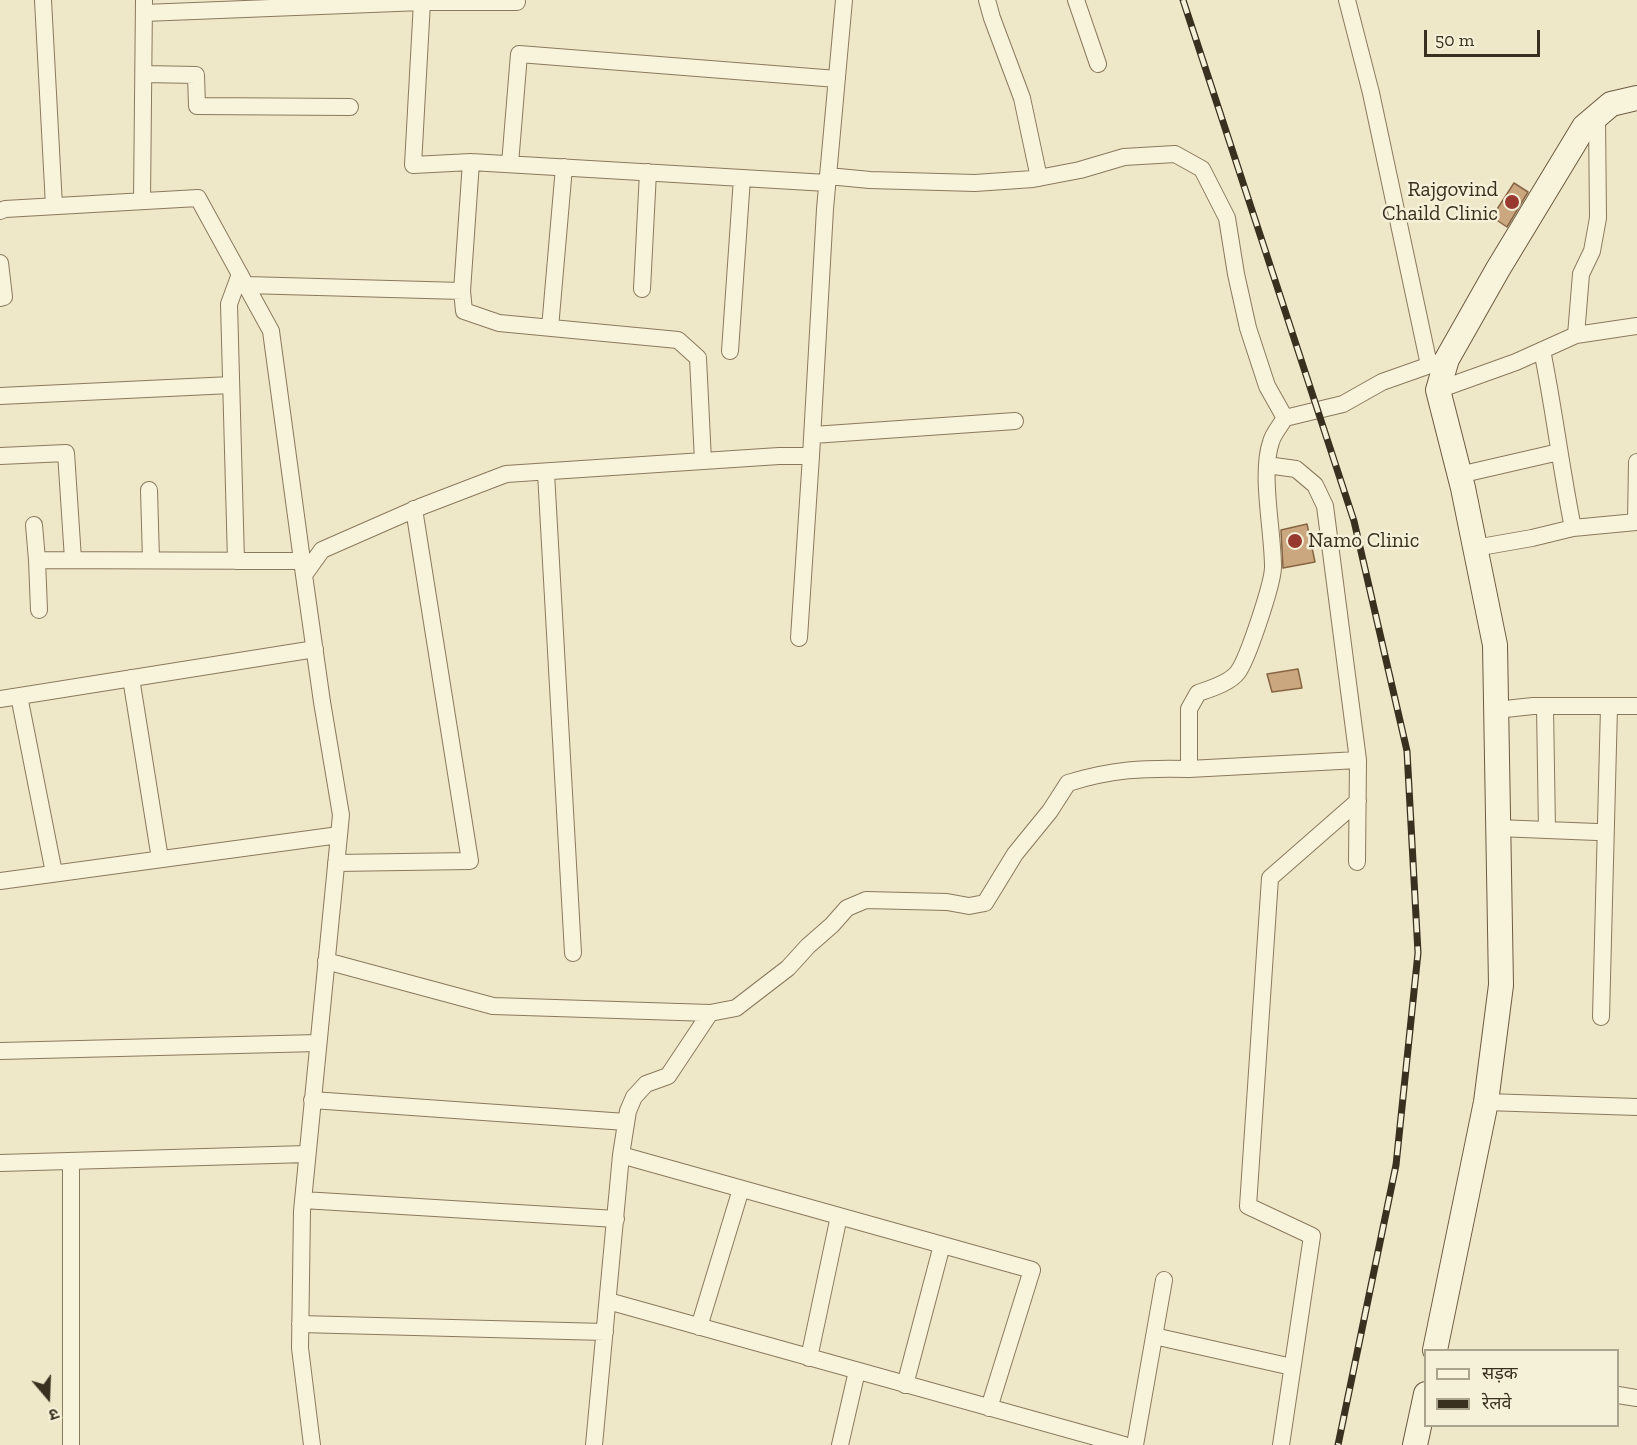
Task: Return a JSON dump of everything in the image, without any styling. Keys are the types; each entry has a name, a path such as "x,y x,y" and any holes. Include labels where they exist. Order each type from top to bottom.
{"street":[{"path":"44,0 54,206"},
{"path":"799,638 827,180 844,0"},
{"path":"987,0 1022,98 1039,178"},
{"path":"1076,0 1098,64"},
{"path":"1347,0 1438,362 1438,390 1459,475 1495,645 1501,985 1486,1102 1435,1349"},
{"path":"142,201 144,7 433,1 517,2"},
{"path":"433,1 413,165 471,162 742,178 975,183 1039,178 1080,170 1124,157 1175,154 1202,169 1227,218 1248,328 1267,386 1285,418"},
{"path":"510,164 519,54 837,79"},
{"path":"144,74 196,75 197,106 350,107"},
{"path":"1189,769 1190,709 1198,693 1216,687 1238,673 1260,617 1273,569 1267,465 1271,441 1285,418 1343,404 1382,382 1438,362 1498,269 1584,127 1611,104 1637,98"},
{"path":"1576,335 1581,274 1592,251 1598,218 1597,116"},
{"path":"471,162 462,291 464,312 499,323 678,340 698,358 703,461"},
{"path":"550,328 564,167"},
{"path":"642,289 648,172"},
{"path":"730,351 742,178"},
{"path":"0,211 198,198 271,331 303,568 341,815 303,1200 300,1348 312,1445"},
{"path":"0,263 4,297 0,298"},
{"path":"243,279 462,291"},
{"path":"236,561 229,304 243,279"},
{"path":"1438,390 1516,362 1576,335 1637,326"},
{"path":"1542,350 1555,413 1559,452 1573,528"},
{"path":"0,396 231,385"},
{"path":"813,435 1015,421"},
{"path":"1459,475 1559,452"},
{"path":"0,456 66,453 73,559"},
{"path":"37,560 236,561 303,568 322,550 414,509 506,474 779,456 811,456"},
{"path":"1475,548 1573,528 1636,522 1637,462"},
{"path":"1267,465 1296,469 1315,485 1325,506 1358,760 1357,862"},
{"path":"546,473 573,953"},
{"path":"149,490 151,560"},
{"path":"336,863 470,861 414,509"},
{"path":"34,525 39,610"},
{"path":"0,699 315,648"},
{"path":"131,678 160,859"},
{"path":"19,696 54,873"},
{"path":"1496,710 1637,706"},
{"path":"1545,707 1546,830"},
{"path":"1601,1017 1609,707"},
{"path":"326,961 493,1006 710,1013 736,1008 788,968 847,908 866,900 947,902 969,906 985,903 1015,854 1050,811 1068,783 1124,770 1358,760"},
{"path":"1281,1445 1312,1236 1248,1206 1269,878 1358,801"},
{"path":"1498,828 1597,832"},
{"path":"0,881 339,836"},
{"path":"594,1445 626,1122 634,1097 646,1084 668,1076 710,1013"},
{"path":"0,1051 318,1043"},
{"path":"312,1100 626,1122"},
{"path":"1486,1102 1637,1107"},
{"path":"0,1163 307,1154"},
{"path":"621,1155 1032,1270 989,1408"},
{"path":"71,1162 71,1445"},
{"path":"699,1327 741,1189"},
{"path":"303,1200 616,1219"},
{"path":"809,1358 839,1216"},
{"path":"905,1385 942,1245"},
{"path":"1135,1445 1164,1280"},
{"path":"608,1301 1124,1445"},
{"path":"300,1324 605,1332"},
{"path":"1154,1336 1292,1367"},
{"path":"840,1445 857,1371"},
{"path":"1619,1395 1637,1398"},
{"path":"1414,1445 1424,1399"}],"building":[{"path":"1514,183 1528,192 1507,227 1492,217"},
{"path":"1307,524 1315,562 1283,568 1281,530"},
{"path":"1298,669 1302,688 1272,692 1267,674"}],"railway":[{"path":"1183,0 1354,521 1407,751 1418,953 1396,1165 1338,1445"}],"place":[{"name":"Rajgovind Chaild Clinic","path":"1512,202"},
{"name":"Namo Clinic","path":"1295,541"}]}
